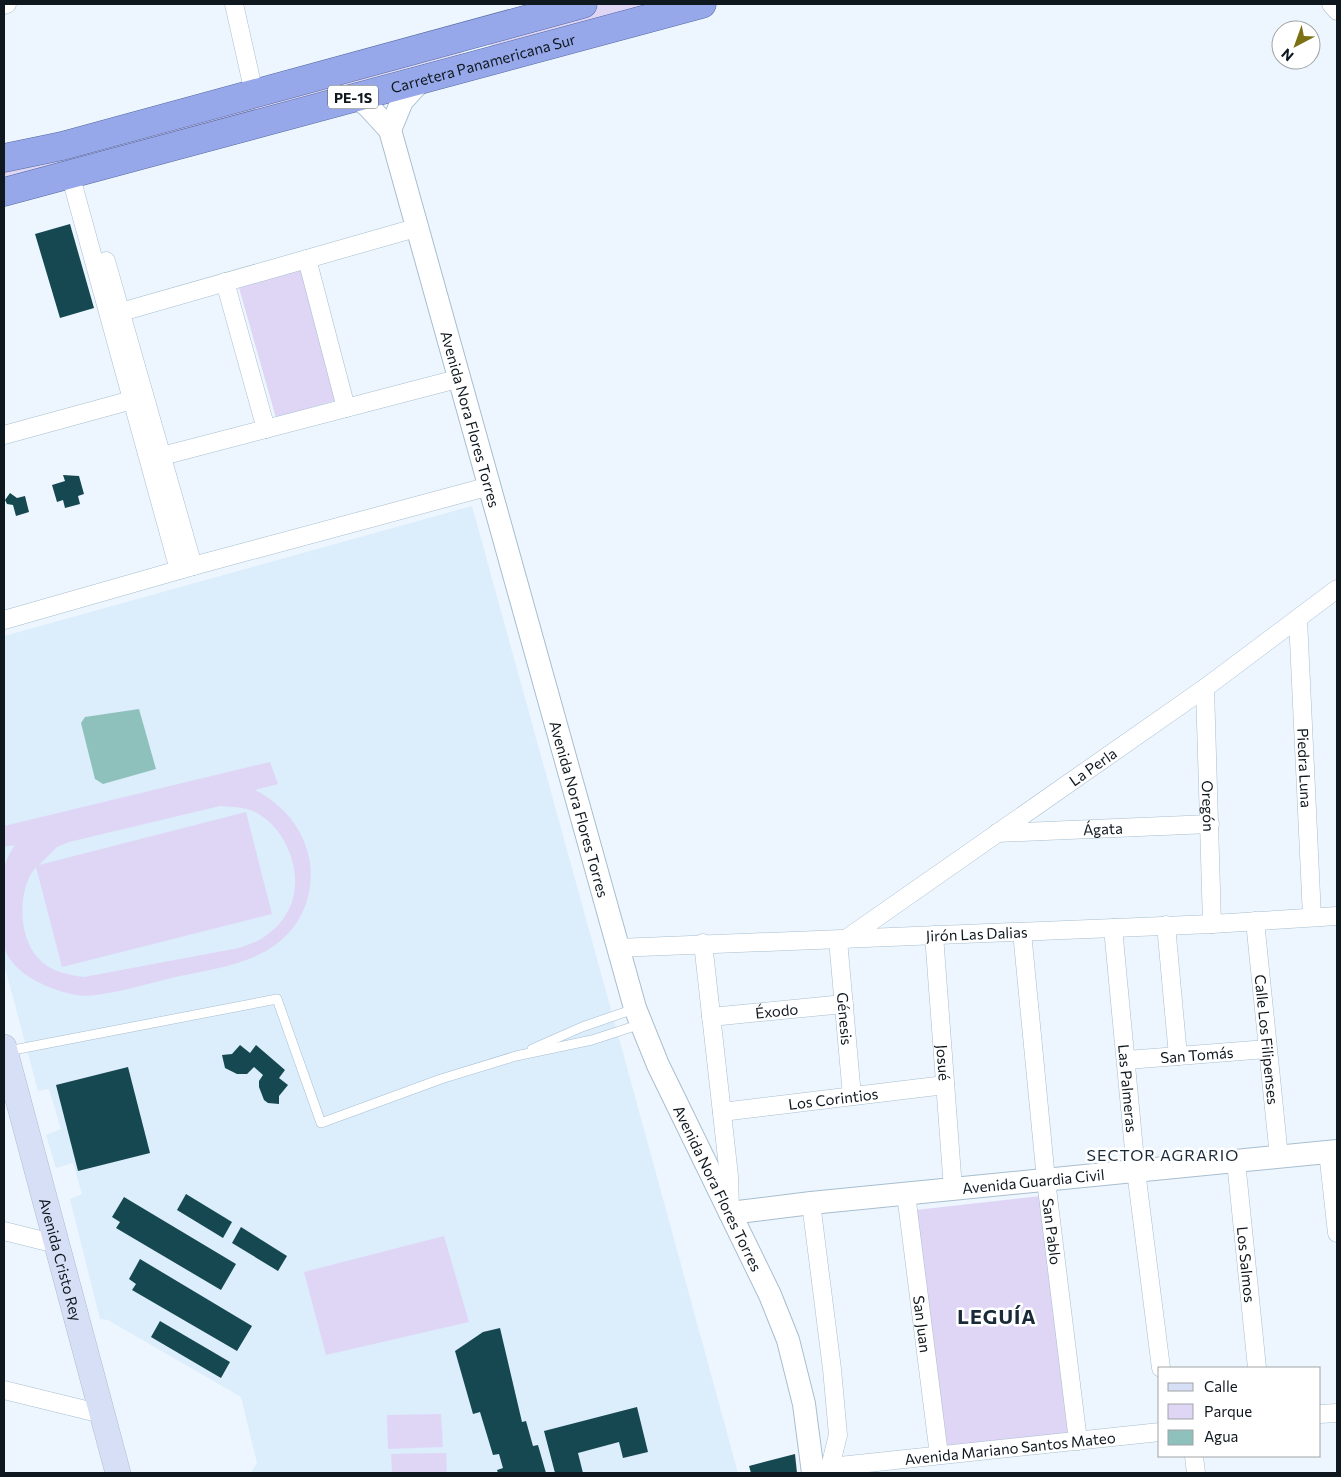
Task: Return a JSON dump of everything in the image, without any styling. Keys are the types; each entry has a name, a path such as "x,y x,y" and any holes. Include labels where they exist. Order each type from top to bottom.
{"highway":[{"name":"Carretera Panamericana Sur","path":"4,158 62,146 583,4"},
{"name":"Carretera Panamericana Sur","path":"4,192 702,4"},
{"path":"475,33 482,62"}],"main road":[{"name":"Avenida Cristo Rey","path":"4,1049 9,1086 56,1244 118,1473"}],"street":[{"path":"234,4 254,93"},
{"path":"1331,4 1337,11"},
{"path":"390,130 402,101 423,78"},
{"name":"Avenida Nora Flores Torres","path":"355,96 368,106 390,130 461,378 617,948 638,1016 658,1065 770,1295 788,1340 819,1470"},
{"path":"75,172 121,312 162,456 186,568"},
{"path":"75,172 132,400 186,568"},
{"path":"121,312 419,227"},
{"path":"307,259 346,408"},
{"path":"225,282 266,429"},
{"path":"162,456 461,378"},
{"path":"4,436 132,400"},
{"path":"4,620 186,568 490,486"},
{"name":"La Perla","path":"842,939 1205,688 1337,589"},
{"name":"Piedra Luna","path":"1298,619 1312,917"},
{"name":"Oregón","path":"1205,688 1212,924"},
{"name":"Ágata","path":"997,833 1210,824"},
{"name":"Jirón Las Dalias","path":"617,948 703,943 934,936 1212,924 1337,916"},
{"name":"Calle Los Filipenses","path":"1256,921 1279,1157"},
{"path":"1166,925 1178,1056"},
{"name":"Las Palmeras","path":"1113,928 1136,1171 1161,1367"},
{"name":"San Pablo","path":"1022,932 1046,1180 1078,1441"},
{"name":"Josué","path":"934,936 953,1190"},
{"name":"Génesis","path":"842,939 844,1004 852,1096"},
{"path":"703,943 722,1112 730,1213"},
{"name":"Éxodo","path":"711,1017 844,1004"},
{"name":"San Tomás","path":"1127,1060 1267,1049"},
{"name":"Los Corintios","path":"722,1112 945,1086"},
{"path":"1333,1152 1337,1233"},
{"name":"Avenida Guardia Civil","path":"730,1213 811,1203 1333,1152"},
{"name":"Los Salmos","path":"1236,1161 1257,1367"},
{"name":"San Juan","path":"906,1194 939,1455"},
{"path":"811,1203 832,1369 838,1435 819,1470"},
{"path":"4,1231 56,1244"},
{"path":"4,1390 102,1414"},
{"path":"1321,1414 1337,1413"},
{"name":"Avenida Mariano Santos Mateo","path":"819,1470 939,1455 1158,1432"},
{"path":"1194,1457 1196,1473"}],"lane":[{"path":"4,1049 277,999 321,1124 441,1079 516,1056 592,1040 638,1016"},
{"path":"516,1056 582,1027 638,1016"}],"shaded area":[{"path":"472,506 738,1473 251,1473 257,1463 241,1397 108,1320 100,1319 70,1199 82,1194 73,1163 56,1168 46,1135 61,1129 49,1089 38,1091 4,964 4,636"}],"green space":[{"path":"604,4 664,4 492,49 488,38 492,34"},
{"path":"467,49 462,53 4,179 4,162"},
{"path":"301,269 337,400 276,418 239,288"},
{"path":"270,762 278,784 255,790 266,796 284,811 298,829 310,862 311,881 309,893 303,911 292,928 279,942 247,960 118,991 85,996 74,995 37,982 16,966 8,957 2,935 4,871 7,859 15,845 4,847 4,826","holes":["220,806 239,808 257,813 277,830 288,848 294,866 295,889 288,911 274,929 264,937 239,948 84,977 65,974 53,969 38,958 31,949 27,938 22,913 25,888 36,867 62,967 272,914 246,812 39,865 57,847 69,842"]},
{"path":"1041,1196 1069,1433 944,1447 916,1210"},
{"path":"444,1236 469,1322 326,1355 304,1272"},
{"path":"441,1414 443,1447 388,1449 387,1415"},
{"path":"446,1453 447,1473 392,1473 391,1454"}],"water":[{"path":"139,709 156,769 103,784 95,779 81,723 85,717"}],"building":[{"path":"70,224 94,308 60,318 35,234"},
{"path":"63,475 79,476 84,494 78,496 80,504 65,508 63,500 57,502 52,485 65,481"},
{"path":"10,493 17,498 25,496 29,512 16,516 13,505 7,504 5,500"},
{"path":"240,1045 250,1053 256,1045 285,1070 279,1078 288,1085 279,1096 279,1104 268,1103 264,1100 259,1087 259,1081 263,1075 254,1067 247,1074 237,1074 225,1068 222,1055 232,1054"},
{"path":"128,1067 150,1153 78,1171 56,1085"},
{"path":"186,1194 232,1222 223,1238 177,1210"},
{"path":"124,1197 236,1264 221,1290 116,1228 120,1222 112,1217"},
{"path":"241,1227 287,1256 278,1271 232,1243"},
{"path":"140,1259 252,1326 237,1351 132,1290 136,1284 129,1279"},
{"path":"160,1321 230,1362 221,1378 151,1337"},
{"path":"500,1328 522,1422 526,1421 533,1446 538,1445 546,1473 498,1473 497,1470 503,1468 499,1454 493,1455 480,1412 473,1414 455,1351 483,1332"},
{"path":"637,1407 648,1452 623,1458 619,1442 578,1453 583,1473 555,1473 544,1431"},
{"path":"795,1454 797,1473 751,1473 749,1466"}],"district":[{"name":"SECTOR AGRARIO","path":"1163,1154"},
{"name":"LEGUÍA","path":"997,1316"}]}
